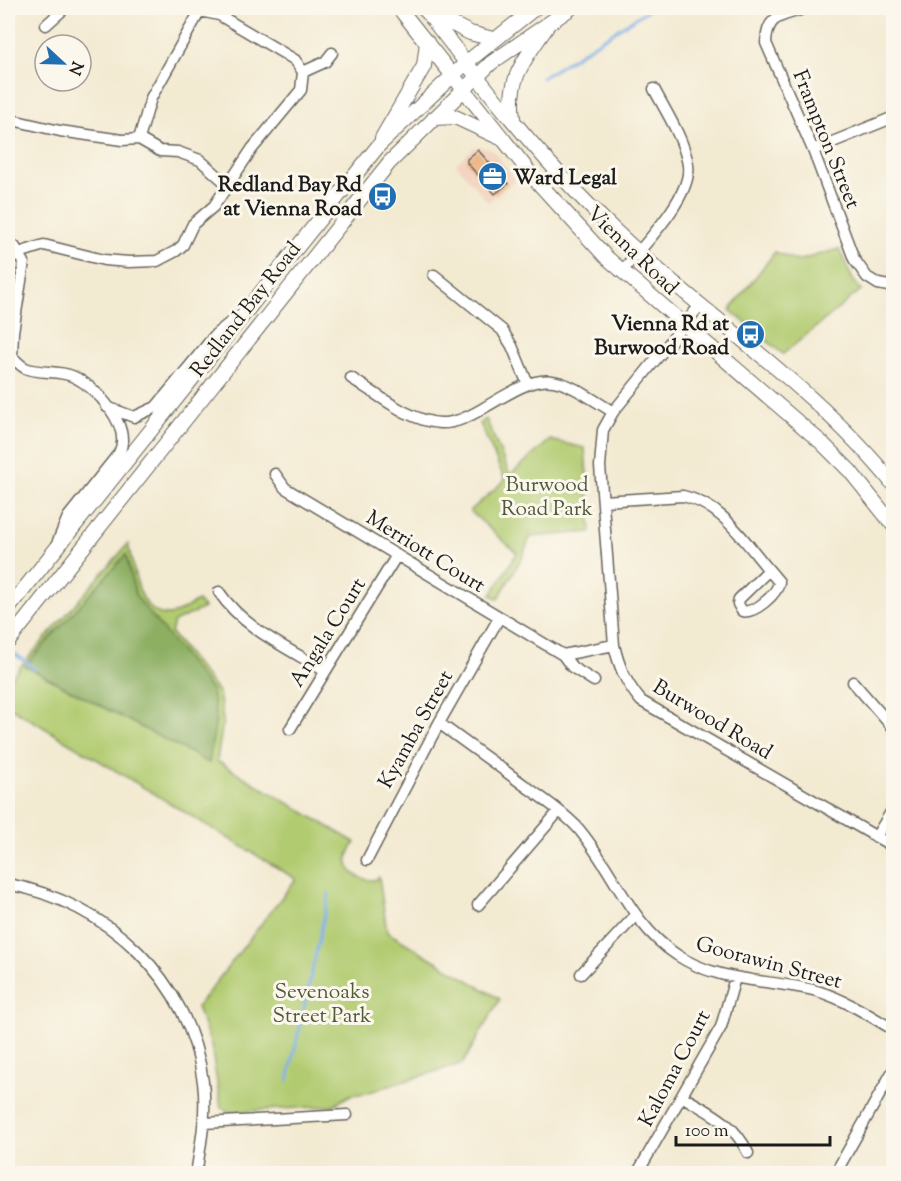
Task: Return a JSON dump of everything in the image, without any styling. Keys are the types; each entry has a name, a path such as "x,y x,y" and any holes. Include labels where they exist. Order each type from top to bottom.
{"main road":[{"name":"Vienna Road","path":"399,8 502,139 577,226 621,272 822,443 850,471 894,526"},
{"name":"Redland Bay Road","path":"8,609 379,145 493,39 535,8"},
{"name":"Redland Bay Road","path":"8,642 389,163 478,75 517,43 571,8"},
{"name":"Vienna Road","path":"425,9 568,182 638,251 815,400 853,438 894,485"},
{"path":"425,9 470,33 493,39"},
{"path":"513,118 510,99 516,76 551,21"},
{"path":"379,145 392,117 424,66 427,42"},
{"path":"434,118 455,117 502,139"}],"street":[{"path":"46,25 65,8"},
{"name":"Frampton Street","path":"806,8 773,20 766,30 766,43 813,150 854,259 867,277 878,284 894,287"},
{"path":"8,262 19,253 44,245 104,260 158,261 169,256 183,245 193,224 214,206 252,149 301,90 303,72 295,60 276,48 219,15 200,9 151,98 139,139"},
{"path":"303,72 325,62 332,53"},
{"path":"621,272 677,202 688,181 689,166 685,152 654,89"},
{"path":"813,150 894,117"},
{"path":"8,119 60,131 122,140 139,139 160,151 178,152 200,160 227,184"},
{"path":"8,241 24,262 11,359 32,370 59,373 81,381 107,407 122,431 123,445 68,517 52,553"},
{"path":"434,275 502,330 512,346 527,382"},
{"name":"Burwood Road","path":"701,304 613,412 603,430 600,448 614,645 626,684 640,701 894,847"},
{"path":"107,407 134,417 156,407 216,334 249,308"},
{"path":"351,378 418,419 441,423 464,418 527,382 555,381 585,394 613,412"},
{"name":"Merriott Court","path":"275,474 285,488 563,655 572,668 594,681"},
{"path":"603,501 683,496 694,499 710,506 725,518 769,570"},
{"name":"Angala Court","path":"290,729 397,555"},
{"path":"219,592 230,608 246,622 325,671"},
{"name":"Kyamba Street","path":"367,860 439,723 499,618"},
{"path":"563,655 614,645"},
{"path":"853,682 894,729"},
{"name":"Goorawin Street","path":"439,723 559,811 589,842 636,915 657,941 678,957 735,978 815,991 834,997 894,1029"},
{"path":"876,837 894,807"},
{"path":"478,905 559,811"},
{"path":"8,884 38,889 100,918 159,972 178,1003 194,1042 203,1082 204,1123 196,1173"},
{"path":"581,974 636,915"},
{"name":"Kaloma Court","path":"637,1173 722,1028 735,978"},
{"path":"835,1173 894,1069"},
{"path":"683,1097 728,1122 741,1137 748,1153"},
{"path":"204,1123 347,1115"}],"shaded area":[{"path":"475,147 491,149 516,180 488,202 456,164"}],"green space":[{"path":"839,249 853,280 861,290 783,354 730,310 775,252 797,261"},
{"name":"Burwood Road Park","path":"486,419 510,475 550,440 585,448 591,532 530,537 523,556 498,599 491,595 517,553 470,511 505,480 480,423"},
{"name":"Sevenoaks Street Park","path":"128,544 138,587 149,607 157,613 167,615 198,601 204,608 174,622 171,633 219,693 223,721 217,761 356,843 348,857 350,869 359,877 375,880 379,877 387,932 500,999 463,1063 366,1093 350,1095 332,1106 230,1112 221,1108 211,1045 197,1007 296,879 8,706 8,681"},
{"path":"126,554 136,596 212,691 216,719 209,763 25,666"}],"building":[{"name":"Ward Legal","path":"478,150 508,184 495,194 467,163 467,159"}],"waterway":[{"path":"542,78 651,8"},
{"path":"15,654 35,669"},
{"path":"288,1080 329,894"}],"place":[{"name":"Ward Legal","path":"492,177"},
{"name":"Redland Bay Rd at Vienna Road","path":"383,196"},
{"name":"Vienna Rd at Burwood Road","path":"750,335"}]}
